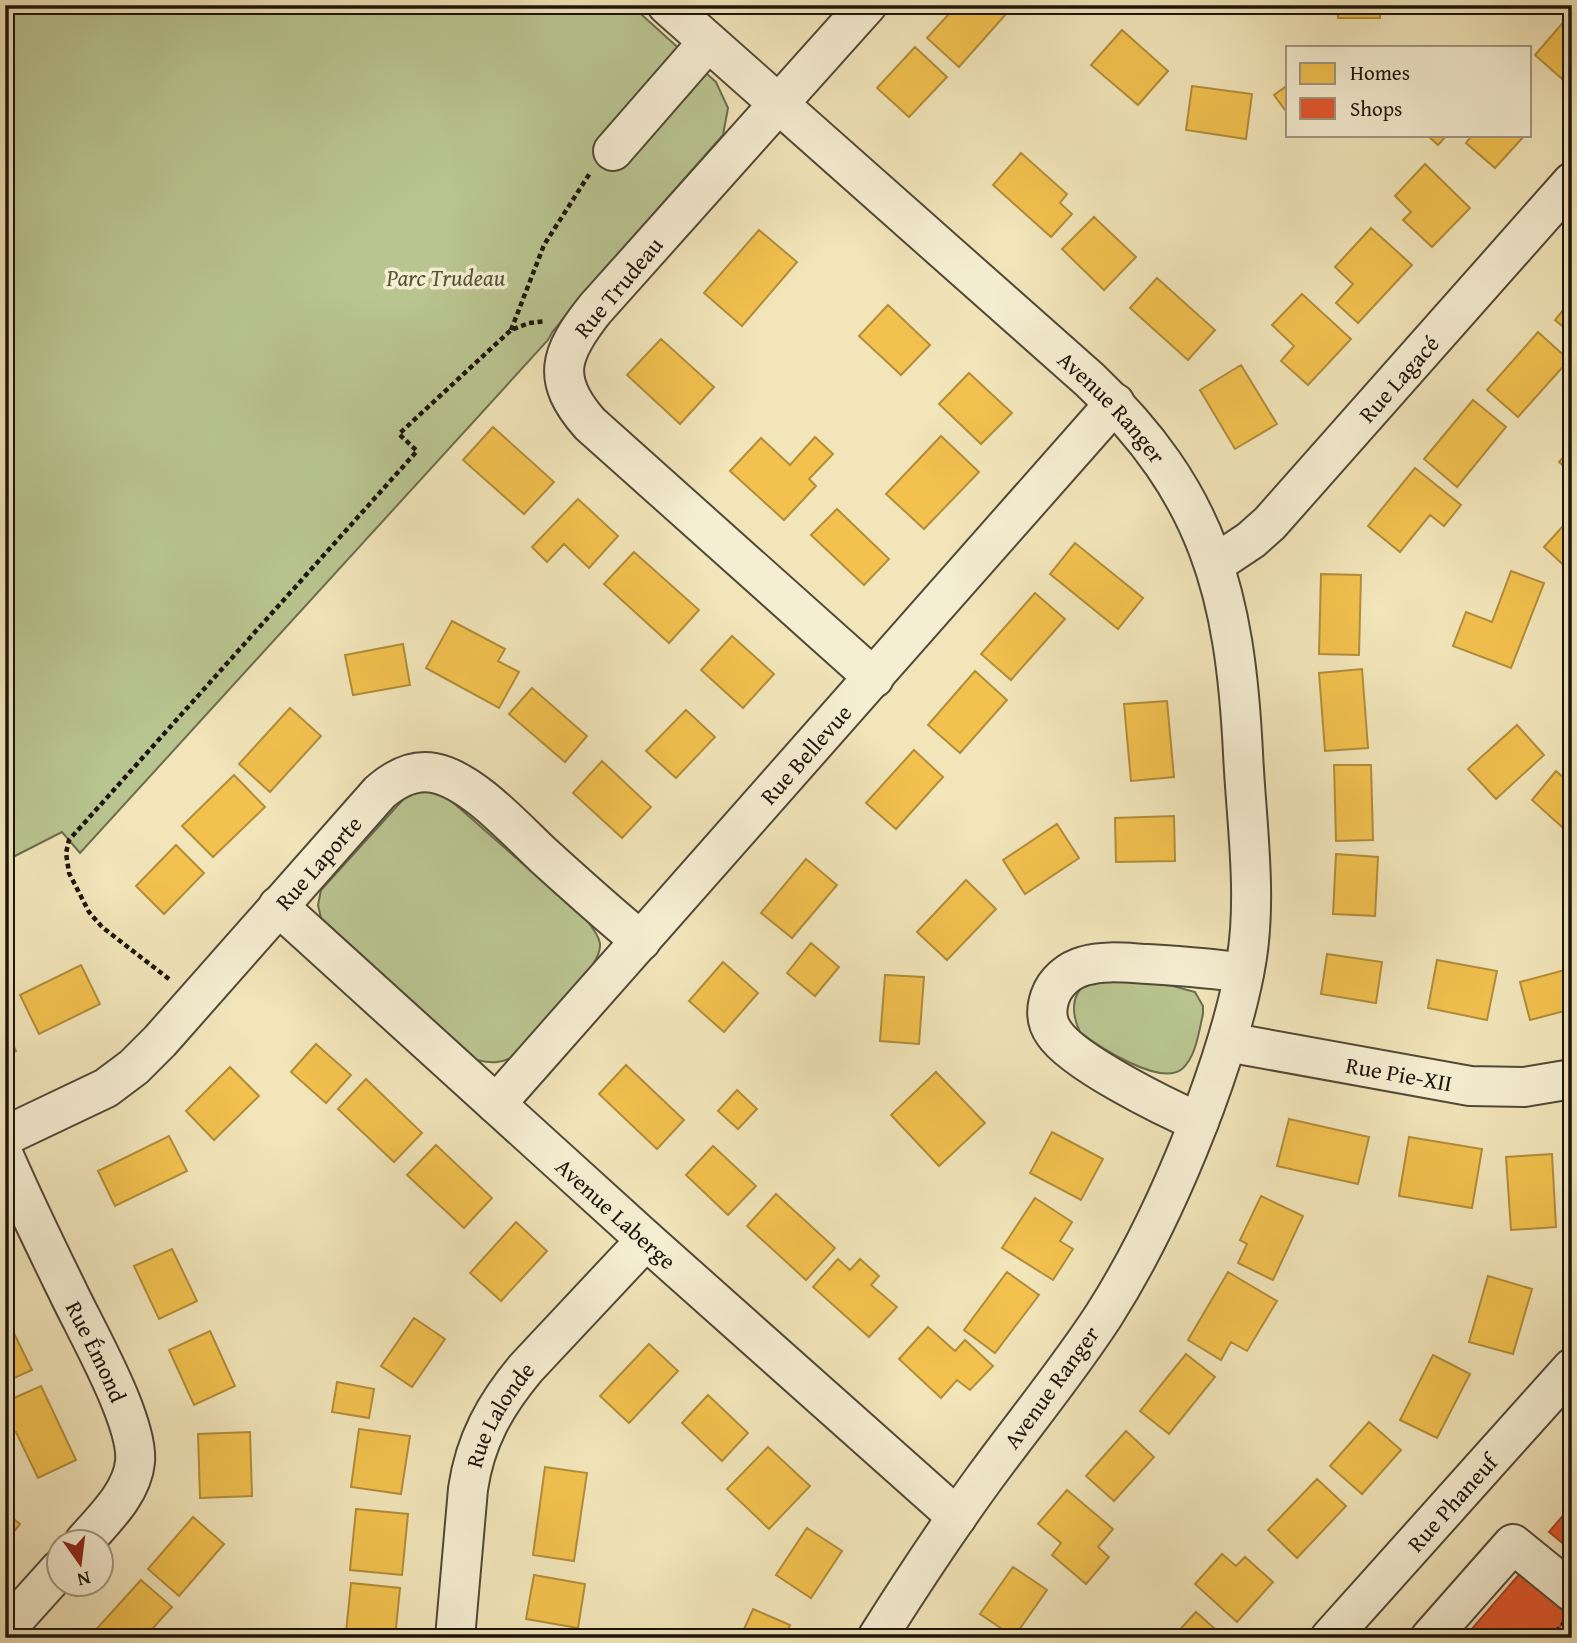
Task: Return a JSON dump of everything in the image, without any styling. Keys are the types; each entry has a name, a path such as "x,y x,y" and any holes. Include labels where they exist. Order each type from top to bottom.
{"street":[{"name":"Avenue Ranger","path":"667,5 1115,403 1154,449 1184,495 1215,564 1232,630 1241,725 1249,939 1244,973 1227,1042 1199,1122 1157,1219 1111,1304 957,1517 877,1638"},
{"name":"Rue Trudeau","path":"867,5 581,326 566,356 564,371 571,402 602,437 874,678"},
{"path":"613,151 708,42"},
{"name":"Rue Lagacé","path":"1215,564 1251,540 1270,523 1572,182"},
{"name":"Rue Bellevue","path":"496,1104 1115,403"},
{"name":"Rue Laporte","path":"5,1136 106,1088 147,1055 380,792 405,775 432,772 458,782 471,791 642,941"},
{"name":"Avenue Laberge","path":"278,906 646,1240 957,1517"},
{"path":"1199,1122 1162,1105 1100,1070 1065,1045 1054,1033 1049,1022 1047,1010 1051,994 1059,981 1072,970 1104,963 1180,966 1244,973"},
{"name":"Rue Pie-XII","path":"1227,1042 1470,1086 1524,1087 1572,1079"},
{"name":"Rue Émond","path":"5,1158 120,1403 132,1435 136,1460 130,1483 96,1528"},
{"name":"Rue Lalonde","path":"455,1638 468,1489 471,1468 484,1429 526,1368 646,1240"},
{"name":"Rue Phaneuf","path":"1330,1638 1572,1368"},
{"path":"1430,1638 1513,1544 1572,1592"},
{"path":"5,1630 46,1585"}],"path":[{"path":"511,330 544,244 589,173 613,151"},
{"path":"195,1000 102,927 89,912 69,873 66,853 69,840 417,451 399,434 511,330 529,323 556,320 581,326"}],"green space":[{"name":"Parc Trudeau","path":"5,5 631,5 716,82 728,108 723,135 601,273 548,340 80,853 62,832 5,861"},
{"path":"418,786 440,791 585,918 600,942 599,953 591,967 517,1055 507,1060 477,1060 321,918 318,905 321,890"},
{"path":"1108,978 1173,986 1195,992 1203,1006 1203,1014 1194,1051 1182,1069 1172,1073 1159,1073 1145,1069 1114,1055 1080,1032 1074,1014 1077,995 1088,984"}],"building: Homes":[{"path":"957,5 996,5 1006,14 959,67 927,38"},
{"path":"1338,5 1380,5 1380,18 1338,18"},
{"path":"1566,19 1572,23 1570,86 1535,55"},
{"path":"1122,30 1168,71 1138,105 1091,65"},
{"path":"915,47 947,77 909,117 877,88"},
{"path":"1192,86 1252,94 1246,139 1186,130"},
{"path":"1286,86 1286,111 1274,95"},
{"path":"1428,136 1446,136 1438,145"},
{"path":"1471,136 1524,136 1495,168 1466,143"},
{"path":"1021,153 1067,194 1060,203 1072,214 1051,237 993,185"},
{"path":"1425,164 1470,208 1432,247 1403,220 1411,212 1395,196"},
{"path":"1094,217 1136,257 1104,290 1062,249"},
{"path":"1371,228 1412,265 1358,323 1336,303 1353,284 1335,267"},
{"path":"759,230 797,262 742,326 704,293"},
{"path":"1157,278 1215,330 1188,360 1130,308"},
{"path":"1302,294 1351,339 1308,385 1281,361 1294,346 1272,325"},
{"path":"1572,299 1572,334 1555,320"},
{"path":"888,305 930,345 901,375 859,336"},
{"path":"1538,332 1569,360 1518,417 1487,390"},
{"path":"661,339 714,387 680,424 627,375"},
{"path":"1241,365 1277,424 1235,449 1200,390"},
{"path":"969,373 1012,413 981,444 939,404"},
{"path":"1473,400 1506,427 1457,487 1424,459"},
{"path":"493,427 554,482 524,514 463,460"},
{"path":"941,436 979,472 924,529 886,494"},
{"path":"815,437 833,454 809,479 816,486 784,520 730,471 761,438 790,465"},
{"path":"1572,448 1572,474 1559,462"},
{"path":"1415,468 1461,505 1444,526 1430,515 1400,552 1368,526"},
{"path":"578,499 618,536 589,568 564,544 547,562 532,547"},
{"path":"837,509 889,559 864,585 811,535"},
{"path":"1572,516 1572,573 1544,547"},
{"path":"1075,543 1143,598 1118,629 1050,574"},
{"path":"634,552 699,610 669,643 604,584"},
{"path":"1511,571 1544,583 1511,668 1453,646 1466,612 1492,622"},
{"path":"1321,574 1361,575 1359,655 1319,654"},
{"path":"1035,593 1065,619 1011,680 981,654"},
{"path":"452,621 505,649 498,661 519,672 499,708 426,668"},
{"path":"732,636 774,674 743,708 701,670"},
{"path":"403,644 410,685 353,695 345,655"},
{"path":"1362,669 1368,748 1325,751 1319,673"},
{"path":"975,671 1007,700 960,753 928,725"},
{"path":"532,688 587,736 565,762 509,714"},
{"path":"1167,701 1174,777 1131,781 1124,704"},
{"path":"290,708 321,736 270,792 239,764"},
{"path":"686,710 715,737 676,778 646,751"},
{"path":"1517,725 1544,755 1496,799 1468,769"},
{"path":"914,750 943,777 896,829 866,803"},
{"path":"602,761 651,807 622,838 573,793"},
{"path":"1334,765 1371,765 1373,840 1336,841"},
{"path":"1556,771 1572,785 1572,836 1532,800"},
{"path":"234,775 265,807 213,857 182,826"},
{"path":"1174,816 1175,861 1116,862 1115,818"},
{"path":"1057,824 1079,858 1025,894 1003,860"},
{"path":"176,845 204,873 164,914 136,886"},
{"path":"1336,854 1378,857 1375,916 1333,914"},
{"path":"806,859 837,885 792,938 761,913"},
{"path":"966,880 996,909 947,960 917,932"},
{"path":"811,943 839,967 815,996 787,973"},
{"path":"1327,954 1382,962 1376,1003 1321,994"},
{"path":"1437,960 1497,971 1487,1020 1428,1008"},
{"path":"723,962 758,993 724,1032 689,1001"},
{"path":"81,965 100,1004 39,1034 20,995"},
{"path":"1572,968 1572,1009 1530,1020 1520,982"},
{"path":"885,975 924,977 919,1044 880,1041"},
{"path":"5,1028 16,1051 5,1057"},
{"path":"316,1044 351,1075 326,1103 291,1072"},
{"path":"626,1065 684,1120 657,1149 599,1094"},
{"path":"230,1067 259,1096 214,1140 186,1111"},
{"path":"936,1072 985,1123 939,1166 891,1115"},
{"path":"366,1079 422,1133 394,1162 338,1109"},
{"path":"737,1090 757,1109 738,1129 718,1111"},
{"path":"1289,1119 1369,1137 1358,1184 1277,1166"},
{"path":"1052,1132 1103,1159 1081,1200 1030,1173"},
{"path":"169,1136 187,1171 115,1206 98,1171"},
{"path":"1409,1137 1482,1149 1472,1208 1399,1196"},
{"path":"436,1145 492,1198 464,1228 407,1175"},
{"path":"713,1146 756,1186 728,1215 686,1175"},
{"path":"1552,1154 1556,1227 1511,1230 1506,1157"},
{"path":"776,1194 835,1248 806,1280 747,1226"},
{"path":"1261,1196 1303,1216 1273,1280 1238,1263 1247,1244 1240,1240"},
{"path":"1035,1198 1072,1222 1060,1241 1073,1249 1053,1280 1002,1248"},
{"path":"516,1222 547,1251 501,1301 470,1273"},
{"path":"172,1249 197,1301 159,1319 134,1266"},
{"path":"838,1259 850,1270 860,1259 879,1276 871,1285 897,1307 869,1337 813,1287"},
{"path":"1007,1272 1039,1295 995,1353 964,1330"},
{"path":"1228,1272 1277,1301 1247,1351 1231,1342 1221,1360 1188,1340"},
{"path":"1488,1276 1532,1289 1513,1354 1469,1342"},
{"path":"5,1315 32,1370 5,1382"},
{"path":"414,1318 445,1339 412,1387 381,1366"},
{"path":"928,1327 955,1351 965,1340 993,1366 970,1390 957,1380 941,1398 899,1359"},
{"path":"210,1331 235,1386 194,1405 169,1350"},
{"path":"649,1344 678,1371 629,1423 600,1396"},
{"path":"1186,1354 1215,1377 1169,1434 1140,1411"},
{"path":"1433,1355 1470,1374 1437,1438 1400,1420"},
{"path":"337,1382 374,1389 369,1418 332,1412"},
{"path":"41,1386 76,1460 38,1478 16,1432 5,1437 5,1402"},
{"path":"708,1395 748,1433 722,1461 682,1423"},
{"path":"1369,1422 1401,1450 1362,1494 1330,1466"},
{"path":"359,1429 410,1436 401,1494 351,1487"},
{"path":"1126,1431 1154,1457 1114,1501 1086,1476"},
{"path":"250,1432 252,1496 200,1498 198,1434"},
{"path":"768,1447 810,1486 769,1529 727,1489"},
{"path":"545,1467 587,1473 574,1561 533,1555"},
{"path":"1317,1479 1346,1506 1297,1558 1268,1530"},
{"path":"1067,1490 1113,1529 1098,1547 1109,1557 1086,1584 1052,1555 1061,1543 1038,1524"},
{"path":"356,1509 408,1514 402,1575 350,1570"},
{"path":"5,1512 20,1524 5,1543"},
{"path":"193,1517 224,1544 179,1596 148,1569"},
{"path":"807,1528 842,1551 811,1598 776,1575"},
{"path":"1222,1554 1236,1566 1245,1557 1273,1582 1237,1622 1195,1584"},
{"path":"1013,1567 1047,1590 1014,1637 980,1614"},
{"path":"534,1575 585,1584 578,1628 526,1619"},
{"path":"141,1580 172,1607 144,1638 96,1638 92,1634"},
{"path":"351,1583 400,1588 395,1638 362,1638 362,1633 346,1632"},
{"path":"753,1609 790,1625 785,1638 740,1638"},
{"path":"1196,1612 1224,1637 1172,1638"}],"building: Shops":[{"path":"1572,1505 1572,1551 1549,1532"},
{"path":"1523,1570 1572,1613 1550,1638 1464,1638"}]}
